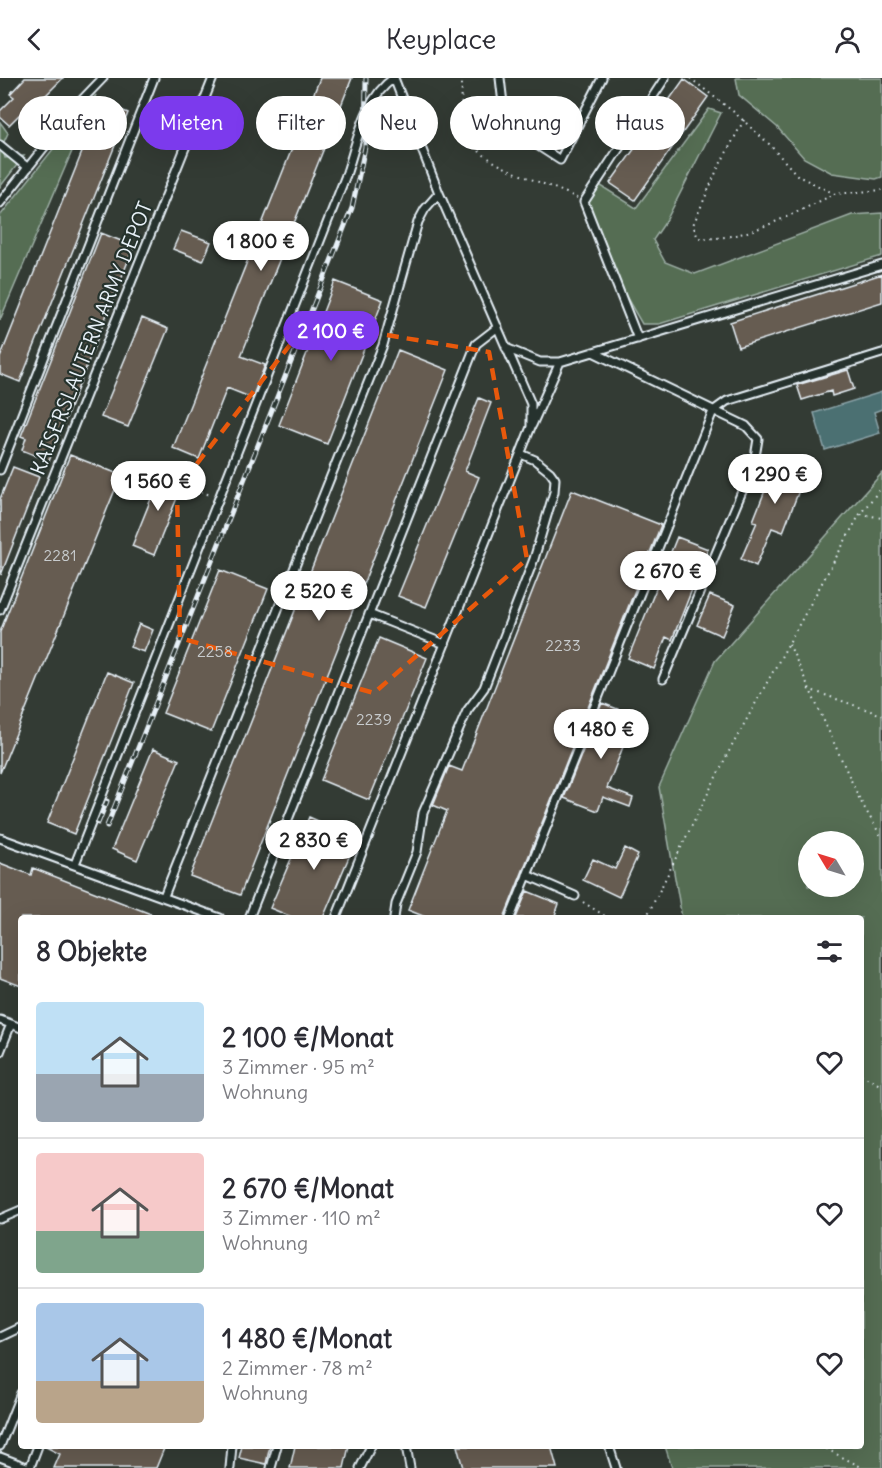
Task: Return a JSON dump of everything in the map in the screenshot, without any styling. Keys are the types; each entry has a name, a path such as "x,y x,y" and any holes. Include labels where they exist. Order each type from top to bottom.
{"lane":[{"path":"0,203 79,103 103,78"},
{"name":"KAISERSLAUTERN ARMY DEPOT","path":"0,470 153,78"},
{"name":"KAISERSLAUTERN ARMY DEPOT","path":"0,610 213,78"},
{"path":"75,864 346,176 373,98 382,86 394,78 439,193 531,404 531,427"},
{"path":"500,78 506,121 512,129 560,160 602,78"},
{"path":"638,339 584,202 665,78"},
{"path":"0,145 28,168"},
{"path":"164,896 383,345 418,222 425,209 439,193"},
{"path":"506,348 540,362 560,362 882,265"},
{"path":"250,915 476,344 498,327"},
{"path":"593,352 746,426 758,439 754,463 663,678"},
{"path":"511,915 713,411 727,401 882,353"},
{"path":"337,915 520,454 560,362"},
{"path":"394,915 396,904 417,852 423,813 467,711 484,688 534,559 554,492 555,479 550,472 535,460 520,454"},
{"path":"369,614 445,644"},
{"path":"0,838 212,915"},
{"path":"527,875 575,896"},
{"path":"0,1020 18,1027"},
{"path":"0,1052 11,1024"},
{"path":"0,1219 18,1211"},
{"path":"0,1337 18,1328"},
{"path":"0,1446 18,1401"},
{"path":"0,1457 30,1468 37,1449"},
{"path":"230,1468 232,1449"},
{"path":"271,1468 276,1449"},
{"path":"360,1468 370,1449"},
{"path":"407,1449 410,1468"},
{"path":"610,1449 616,1468"}],"path":[{"path":"462,78 462,112 465,130 474,145 508,169 584,202"},
{"path":"690,78 744,120 798,176 836,194"},
{"path":"744,120 717,170 693,225 698,238 715,239 757,229 836,194 882,190"},
{"path":"120,478 151,492 163,468 189,477 186,486 219,499"},
{"path":"647,915 727,755 860,514 882,487"},
{"path":"860,514 882,518"},
{"path":"789,644 860,800 882,838"},
{"path":"808,688 882,715"},
{"path":"575,896 604,915"},
{"path":"864,1077 882,1086"},
{"path":"827,1449 863,1468"}],"highlighted area":[{"path":"308,322 489,352 527,559 374,693 180,638 177,489"}],"green space":[{"path":"736,78 882,78 882,177 876,179 832,173 804,158 777,127 739,95"},
{"path":"709,109 721,113 666,221 653,240 665,262 695,274 852,215 882,213 882,256 659,324 642,324 617,281 584,202 595,182 636,208 679,150 685,150 685,142"},
{"path":"0,122 8,133 2,146 5,158 24,156 0,187"},
{"path":"52,150 73,150 0,320 0,216"},
{"path":"882,473 882,1468 672,1468 666,1449 864,1449 864,915 681,915 659,787 715,661"}],"water":[{"path":"882,392 882,409 874,412 880,433 825,450 814,413"}],"building":[{"path":"25,78 63,78 45,96 18,96 18,116 9,125 0,117 0,111 14,97 10,94"},
{"path":"320,78 352,78 345,96 313,96"},
{"path":"684,79 708,97 685,129 685,96 672,96"},
{"path":"83,150 113,150 20,382 0,374 0,358"},
{"path":"291,150 323,150 241,356 265,365 252,398 227,388 199,459 173,448"},
{"path":"633,150 670,150 635,200 610,183"},
{"path":"181,231 211,242 203,261 173,249"},
{"path":"101,233 134,246 49,461 22,450 26,438 21,436"},
{"path":"882,274 882,302 738,347 730,322"},
{"path":"335,281 383,300 327,444 279,425"},
{"path":"142,318 168,329 128,427 101,417"},
{"path":"398,350 448,370 240,895 190,876"},
{"path":"848,370 854,389 832,396 831,391 802,400 797,385"},
{"path":"479,398 491,403 465,471 479,477 426,607 398,596"},
{"path":"70,455 121,475 0,773 0,632"},
{"path":"779,455 808,467 783,532 772,528 756,566 741,559 757,522 753,521"},
{"path":"13,467 39,477 1,575 0,499"},
{"path":"163,469 185,478 154,555 132,546"},
{"path":"572,490 661,525 505,915 420,915 408,910 447,811 433,805 449,766 462,771"},
{"path":"677,537 708,549 672,640 666,637 654,669 628,658"},
{"path":"220,570 268,589 211,732 163,713"},
{"path":"710,595 735,605 722,636 697,625"},
{"path":"139,624 153,630 144,652 130,647"},
{"path":"379,638 427,658 369,800 321,780"},
{"path":"107,672 134,683 74,834 47,823"},
{"path":"602,703 635,716 607,788 633,798 630,807 603,797 598,811 564,798"},
{"path":"153,749 179,760 137,860 112,849"},
{"path":"309,817 357,838 324,915 287,915 270,908"},
{"path":"625,848 638,855 619,897 583,880 593,859 615,869"},
{"path":"0,863 31,875 33,868 153,915 18,915 18,985 0,978"},
{"path":"527,891 559,904 555,915 517,915"},
{"path":"50,1449 164,1449 156,1468 54,1468 60,1454"},
{"path":"241,1449 269,1449 266,1464 239,1458"},
{"path":"294,1449 348,1449 344,1468 290,1468"},
{"path":"458,1449 552,1449 557,1468 463,1468"}],"railway":[{"path":"107,826 352,208 365,147 366,78"},
{"path":"98,823 107,801"}]}
